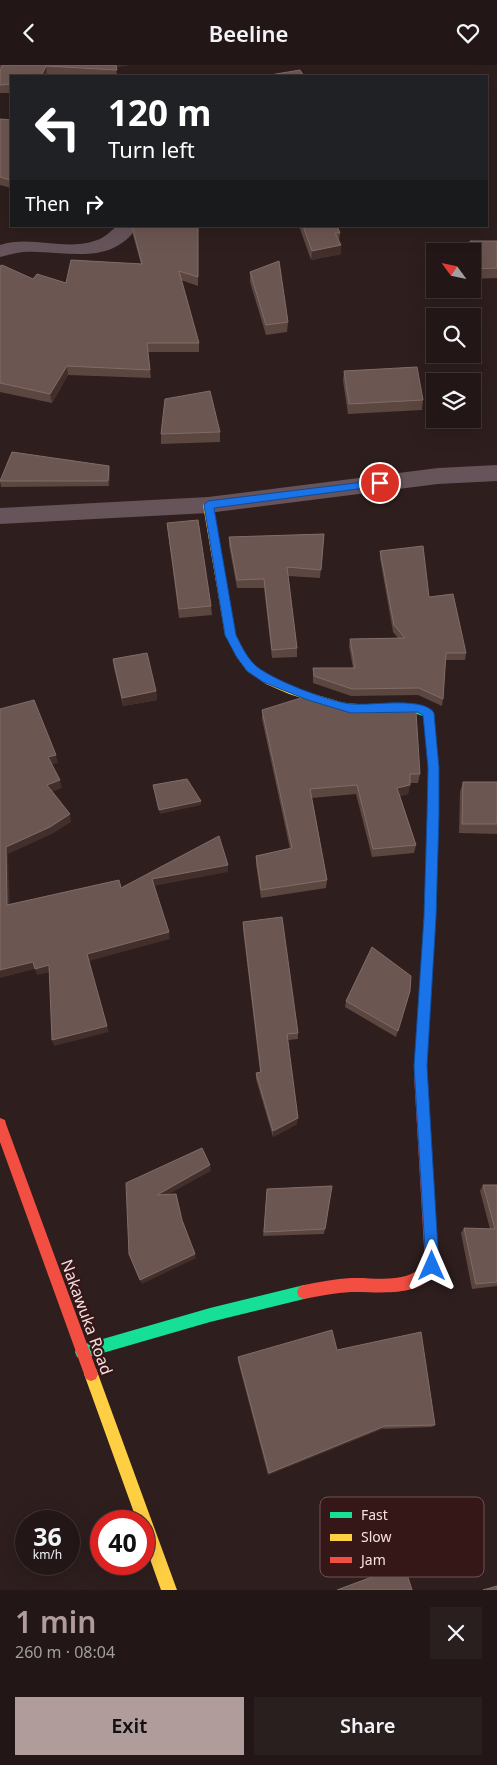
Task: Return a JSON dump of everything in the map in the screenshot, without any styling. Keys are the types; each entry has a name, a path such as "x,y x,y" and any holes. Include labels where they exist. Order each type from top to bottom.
{"street":[{"path":"0,251 20,246 68,249 101,246 128,227"},
{"path":"0,516 208,505 438,476 497,473"},
{"path":"82,1352 260,1302 342,1286 392,1285 422,1280 429,1275 432,1266 420,1066 430,917 433,815 434,768 428,713 418,708 351,709 312,697 267,679 251,668 239,653 230,635 208,505"},
{"name":"Nakawuka Road","path":"0,1124 140,1510"},
{"name":"Nakawuka Road","path":"155,1551 169,1590"}],"building":[{"path":"3,65 116,65 117,70 46,66 42,75 10,75 10,84 0,85 0,70"},
{"path":"300,70 303,75 270,75"},
{"path":"0,119 10,120 10,180 0,177"},
{"path":"132,227 198,227 198,277 179,271 199,343 147,343 150,370 67,366 50,394 0,383 0,266 2,265 33,279 37,274 66,283 71,260 142,264"},
{"path":"303,227 337,227 340,233 335,233 341,245 312,251"},
{"path":"470,241 497,241 497,268 481,269 481,243 470,243"},
{"path":"279,261 288,322 266,325 250,272"},
{"path":"417,367 423,400 349,404 344,371"},
{"path":"210,391 220,432 161,434 165,399"},
{"path":"12,452 109,466 108,481 0,481"},
{"path":"198,520 211,606 179,609 167,523"},
{"path":"324,534 321,570 287,567 297,648 272,650 264,579 237,580 229,537"},
{"path":"423,546 429,597 453,594 466,653 446,653 443,699 419,688 352,689 314,676 313,668 355,668 350,639 405,638 394,625 380,551"},
{"path":"147,653 156,691 122,698 113,659"},
{"path":"304,697 352,713 416,712 420,774 410,774 410,785 397,788 416,845 373,849 357,785 310,789 327,880 261,890 256,856 292,848 262,710"},
{"path":"34,700 56,755 48,757 60,780 47,785 70,814 50,827 6,847 7,905 119,880 121,888 219,836 228,865 152,879 169,932 87,954 107,1026 52,1040 49,965 35,969 33,962 0,970 0,709"},
{"path":"187,779 201,801 159,810 153,785"},
{"path":"463,782 497,782 497,824 462,824"},
{"path":"282,917 298,1033 287,1034 298,1118 273,1131 256,1073 261,1072 243,922"},
{"path":"372,947 411,976 410,991 398,1031 346,1001"},
{"path":"202,1148 210,1165 157,1195 176,1194 182,1220 195,1254 140,1280 129,1254 126,1183"},
{"path":"483,1185 497,1185 497,1282 476,1284 464,1228 495,1229"},
{"path":"332,1186 325,1229 264,1232 267,1189"},
{"path":"332,1330 337,1350 421,1332 435,1425 385,1426 269,1473 238,1357"},
{"path":"372,1577 408,1577 412,1590 337,1590"},
{"path":"497,1586 497,1590 483,1590"}],"traffic: fast":[{"path":"340,706 362,709 396,707 418,709 428,713 434,768 430,917 420,1074"},
{"path":"82,1352 210,1315 304,1292"}],"traffic: slow":[{"path":"208,505 230,635 242,657 259,675 270,681 293,691 340,706"},
{"path":"91,1374 140,1510"},
{"path":"155,1552 169,1590"}],"traffic: jam":[{"path":"304,1292 346,1285 384,1286 406,1283 416,1280 432,1266 420,1074"},
{"path":"0,1124 91,1374"}],"route":[{"path":"380,483 208,505 230,635 239,653 251,668 267,679 312,697 351,709 418,708 428,713 434,768 433,815 430,917 420,1066 433,1248 432,1266"}]}
